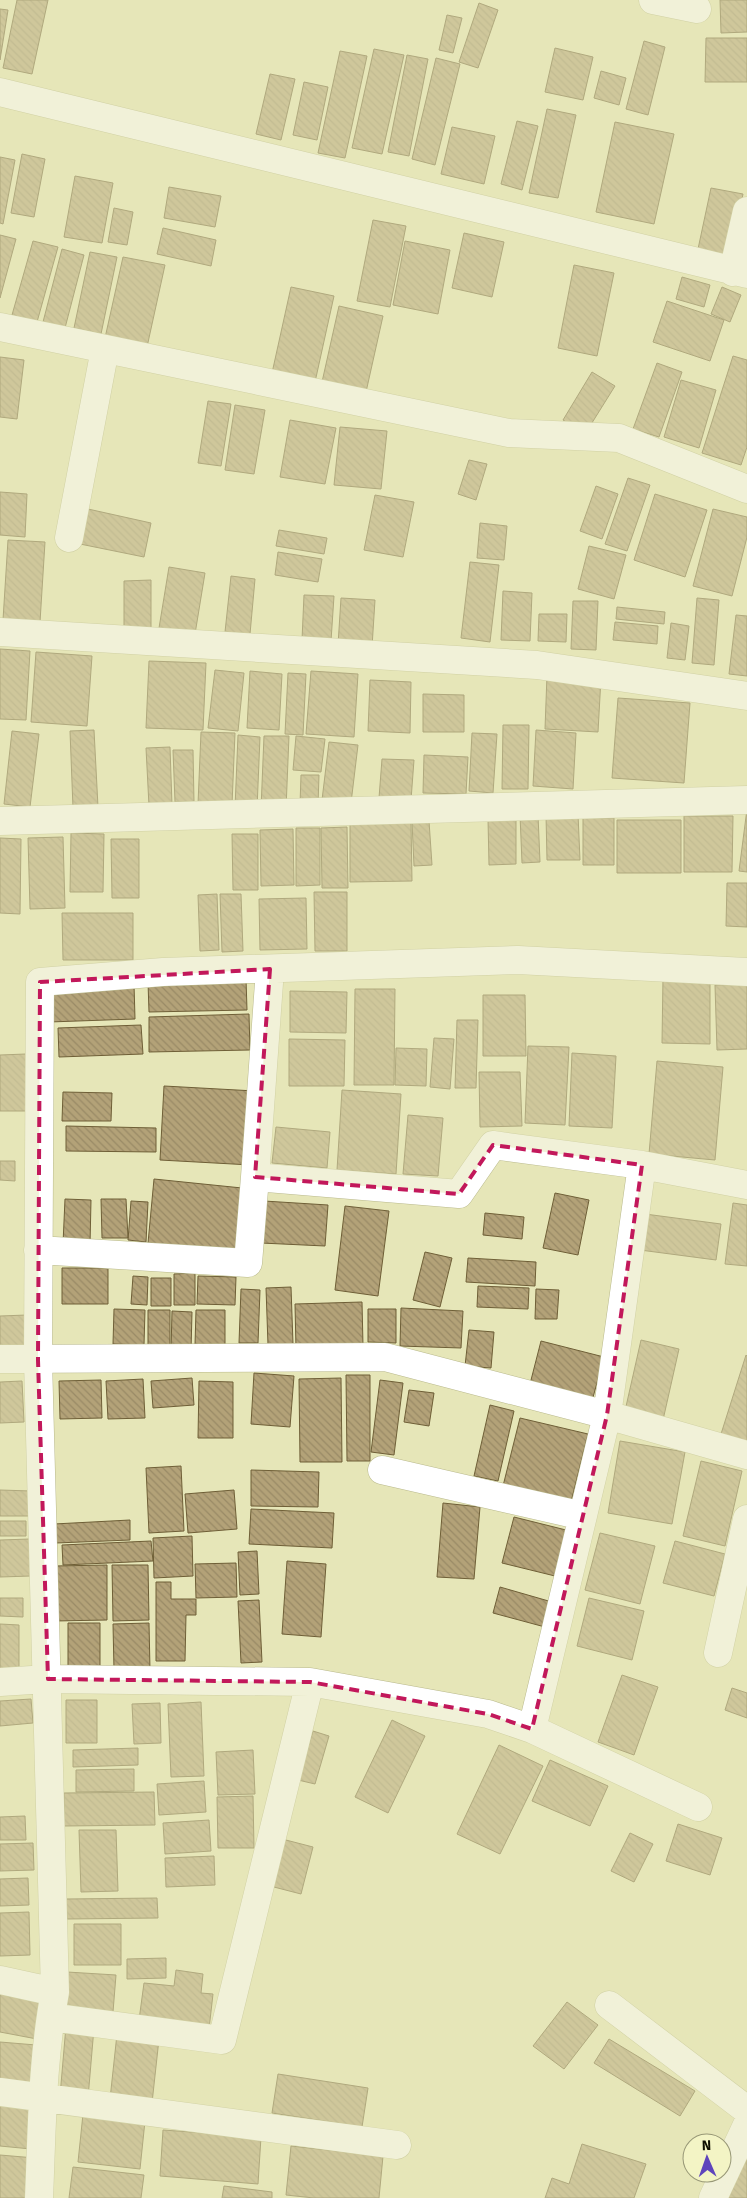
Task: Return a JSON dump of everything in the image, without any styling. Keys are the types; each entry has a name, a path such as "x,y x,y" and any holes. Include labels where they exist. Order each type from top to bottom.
{"street":[{"path":"653,0 697,9"},
{"path":"0,92 740,273 747,211"},
{"path":"0,327 509,433 619,438 747,489"},
{"path":"69,538 105,349"},
{"path":"0,632 537,665 747,696"},
{"path":"0,821 747,800"},
{"path":"39,2198 44,2099 53,2004 48,1679 38,1360 40,982 163,972 518,960 747,972"},
{"path":"38,1250 248,1263 270,969"},
{"path":"255,1177 459,1194 493,1145 642,1165 747,1185"},
{"path":"532,1729 607,1415 642,1165"},
{"path":"0,1359 385,1357 607,1415 747,1455"},
{"path":"382,1470 583,1516"},
{"path":"718,1653 747,1519"},
{"path":"0,1682 48,1679 310,1682 488,1714 532,1729 698,1807"},
{"path":"0,1980 53,2004 222,2040 310,1682"},
{"path":"608,2005 747,2110"},
{"path":"0,2092 397,2145"},
{"path":"713,2198 747,2125"}],"highlighted area":[{"path":"270,969 255,1177 459,1194 493,1145 642,1165 607,1415 532,1729 488,1714 310,1682 48,1679 38,1360 40,982"}],"building":[{"path":"17,0 48,0 32,74 3,68"},
{"path":"720,0 747,0 747,32 721,33"},
{"path":"479,3 498,10 478,68 459,62"},
{"path":"0,9 8,10 0,60"},
{"path":"447,15 462,18 453,53 439,50"},
{"path":"706,38 747,38 747,82 705,82"},
{"path":"644,41 665,47 648,115 626,109"},
{"path":"555,48 593,57 583,100 545,92"},
{"path":"374,49 404,55 382,154 352,148"},
{"path":"340,51 367,56 345,158 318,153"},
{"path":"407,55 428,59 409,156 388,152"},
{"path":"436,58 460,64 435,165 412,159"},
{"path":"601,71 626,78 619,105 594,98"},
{"path":"270,74 295,79 281,140 256,134"},
{"path":"304,82 328,87 317,140 293,135"},
{"path":"547,109 576,115 558,198 529,193"},
{"path":"517,121 538,126 522,190 501,184"},
{"path":"615,122 674,134 654,224 596,212"},
{"path":"452,127 495,136 484,184 441,174"},
{"path":"22,154 45,159 34,217 11,213"},
{"path":"0,157 15,160 3,224 0,223"},
{"path":"75,176 113,183 102,243 64,237"},
{"path":"169,187 221,196 215,227 164,218"},
{"path":"711,188 743,194 730,256 698,249"},
{"path":"114,208 133,212 127,245 108,242"},
{"path":"373,220 406,226 390,307 357,301"},
{"path":"163,228 216,240 211,266 157,254"},
{"path":"464,233 504,242 492,297 452,288"},
{"path":"0,235 16,239 0,298"},
{"path":"33,241 58,247 37,322 12,315"},
{"path":"405,241 450,250 438,314 393,305"},
{"path":"62,249 84,255 65,328 43,322"},
{"path":"90,252 117,257 101,334 74,328"},
{"path":"123,257 165,265 147,347 105,338"},
{"path":"574,265 614,273 597,356 558,348"},
{"path":"682,277 710,285 704,307 676,299"},
{"path":"291,287 334,296 315,382 272,373"},
{"path":"722,287 741,295 730,322 711,314"},
{"path":"667,301 724,320 710,361 653,342"},
{"path":"339,306 383,316 366,392 322,382"},
{"path":"733,356 747,360 747,447 741,465 702,453"},
{"path":"0,357 24,360 17,419 0,417"},
{"path":"657,363 682,372 659,437 633,429"},
{"path":"592,372 615,386 585,434 563,420"},
{"path":"681,380 716,390 699,448 664,437"},
{"path":"208,401 231,404 221,466 198,463"},
{"path":"235,405 265,410 254,474 225,470"},
{"path":"290,420 336,428 325,484 280,477"},
{"path":"340,427 387,431 381,489 334,485"},
{"path":"469,460 487,464 476,500 458,494"},
{"path":"628,478 650,485 627,551 605,544"},
{"path":"596,486 618,494 602,539 580,531"},
{"path":"0,492 27,494 25,537 0,535"},
{"path":"655,494 707,510 685,577 634,560"},
{"path":"375,495 414,502 403,557 364,550"},
{"path":"88,509 151,523 144,557 80,544"},
{"path":"713,509 747,517 747,537 732,596 693,586"},
{"path":"480,523 507,526 504,560 477,558"},
{"path":"279,530 327,538 324,554 276,546"},
{"path":"8,540 45,542 40,622 3,620"},
{"path":"589,546 626,555 614,599 578,589"},
{"path":"278,552 322,559 318,582 275,575"},
{"path":"470,562 499,565 490,642 461,638"},
{"path":"169,567 205,573 195,634 159,628"},
{"path":"231,576 255,579 250,634 225,632"},
{"path":"151,580 151,628 124,629 124,581"},
{"path":"503,591 532,593 530,641 501,640"},
{"path":"304,595 334,596 331,641 302,640"},
{"path":"341,598 375,600 372,647 338,645"},
{"path":"697,598 719,600 714,665 692,663"},
{"path":"573,601 598,601 596,650 571,649"},
{"path":"617,607 665,612 664,624 616,619"},
{"path":"539,614 567,614 566,642 538,641"},
{"path":"736,615 747,616 747,676 729,674"},
{"path":"615,622 658,626 657,644 613,640"},
{"path":"671,623 689,626 685,660 667,658"},
{"path":"0,649 30,651 26,720 0,719"},
{"path":"36,652 92,656 87,726 31,722"},
{"path":"149,661 206,663 203,730 146,728"},
{"path":"215,670 244,673 238,731 208,728"},
{"path":"250,671 282,674 279,730 247,728"},
{"path":"311,671 358,674 354,737 306,734"},
{"path":"288,673 306,674 303,735 285,734"},
{"path":"547,675 601,678 598,732 545,729"},
{"path":"370,680 411,682 410,733 368,731"},
{"path":"423,694 464,695 464,732 423,732"},
{"path":"618,698 690,703 684,783 612,778"},
{"path":"503,725 529,725 528,789 502,789"},
{"path":"94,730 98,807 73,808 70,731"},
{"path":"536,730 576,733 573,789 533,786"},
{"path":"12,731 39,734 30,807 4,804"},
{"path":"201,732 235,733 232,805 198,804"},
{"path":"472,733 497,734 493,793 469,791"},
{"path":"238,735 260,737 257,809 235,808"},
{"path":"264,736 289,736 286,809 261,809"},
{"path":"296,736 325,739 321,772 293,770"},
{"path":"329,742 358,745 351,803 322,800"},
{"path":"170,747 172,805 149,806 146,748"},
{"path":"173,750 193,750 194,802 175,802"},
{"path":"424,755 468,757 466,794 423,793"},
{"path":"382,759 414,760 411,800 379,798"},
{"path":"301,775 319,775 318,805 300,805"},
{"path":"747,809 747,872 739,871"},
{"path":"578,814 580,860 547,860 546,815"},
{"path":"520,815 538,815 540,862 522,863"},
{"path":"684,816 733,816 732,872 684,872"},
{"path":"516,818 516,864 489,865 488,819"},
{"path":"583,818 614,818 614,865 583,865"},
{"path":"617,820 681,820 681,873 617,873"},
{"path":"429,821 432,865 414,866 412,822"},
{"path":"350,823 411,823 412,881 350,882"},
{"path":"347,827 348,888 322,888 321,828"},
{"path":"296,828 320,828 320,885 296,886"},
{"path":"293,829 294,885 261,886 260,830"},
{"path":"71,833 104,834 103,892 70,892"},
{"path":"232,834 258,834 258,890 233,890"},
{"path":"63,837 65,908 30,909 28,838"},
{"path":"0,838 21,839 20,914 0,913"},
{"path":"111,839 139,839 139,898 112,898"},
{"path":"727,883 747,883 747,927 726,926"},
{"path":"314,892 347,892 347,951 315,951"},
{"path":"217,894 219,950 200,951 198,895"},
{"path":"220,894 241,894 243,951 222,952"},
{"path":"306,898 307,949 260,950 259,899"},
{"path":"62,913 133,913 133,960 63,960"},
{"path":"663,977 710,977 710,1044 662,1043"},
{"path":"246,979 247,1010 149,1012 148,982"},
{"path":"134,984 135,1019 49,1022 48,987"},
{"path":"747,984 747,1049 717,1050 715,985"},
{"path":"355,989 395,989 394,1085 354,1085"},
{"path":"290,991 347,992 346,1033 290,1032"},
{"path":"483,995 525,995 526,1056 483,1056"},
{"path":"249,1014 250,1050 149,1052 149,1017"},
{"path":"457,1020 478,1020 476,1088 455,1088"},
{"path":"141,1025 143,1054 59,1057 58,1028"},
{"path":"434,1038 454,1039 450,1089 430,1087"},
{"path":"289,1039 345,1040 344,1086 289,1086"},
{"path":"528,1046 569,1047 565,1125 525,1123"},
{"path":"396,1048 427,1049 426,1086 395,1085"},
{"path":"572,1053 616,1056 612,1128 569,1126"},
{"path":"26,1054 28,1111 0,1111 0,1055"},
{"path":"657,1061 723,1067 715,1160 649,1154"},
{"path":"479,1072 520,1072 522,1126 480,1127"},
{"path":"164,1086 255,1091 251,1165 160,1160"},
{"path":"342,1090 401,1094 396,1174 337,1170"},
{"path":"63,1092 112,1093 111,1121 62,1121"},
{"path":"408,1115 443,1118 438,1176 403,1174"},
{"path":"66,1126 156,1128 156,1152 66,1151"},
{"path":"276,1127 330,1132 327,1168 272,1163"},
{"path":"0,1161 15,1161 15,1181 0,1180"},
{"path":"154,1179 242,1188 235,1251 148,1243"},
{"path":"555,1193 589,1200 578,1255 543,1248"},
{"path":"65,1199 91,1200 90,1245 63,1244"},
{"path":"101,1199 126,1199 128,1238 102,1238"},
{"path":"131,1201 148,1202 146,1242 128,1240"},
{"path":"264,1201 328,1205 325,1246 261,1243"},
{"path":"733,1203 747,1205 747,1266 725,1264"},
{"path":"345,1206 389,1211 378,1296 335,1290"},
{"path":"485,1213 524,1217 522,1239 483,1235"},
{"path":"645,1214 721,1224 716,1260 640,1250"},
{"path":"425,1252 452,1258 440,1307 413,1300"},
{"path":"468,1258 536,1262 535,1286 466,1282"},
{"path":"62,1268 108,1268 108,1304 62,1304"},
{"path":"195,1273 195,1305 174,1305 174,1274"},
{"path":"133,1276 148,1277 147,1305 131,1304"},
{"path":"198,1276 236,1277 235,1305 197,1304"},
{"path":"151,1278 171,1278 171,1306 151,1306"},
{"path":"478,1286 529,1288 528,1309 477,1307"},
{"path":"291,1287 293,1344 268,1345 266,1288"},
{"path":"241,1289 260,1290 258,1343 239,1343"},
{"path":"536,1289 559,1290 557,1319 535,1319"},
{"path":"362,1302 363,1346 296,1349 295,1304"},
{"path":"401,1308 463,1311 461,1348 400,1346"},
{"path":"114,1309 145,1310 144,1345 113,1344"},
{"path":"368,1309 396,1309 396,1343 368,1342"},
{"path":"148,1310 170,1310 170,1349 148,1348"},
{"path":"196,1310 225,1310 225,1345 195,1345"},
{"path":"172,1311 192,1312 191,1351 171,1351"},
{"path":"27,1315 27,1347 0,1347 0,1316"},
{"path":"469,1330 494,1332 491,1368 465,1366"},
{"path":"641,1340 679,1349 663,1420 625,1411"},
{"path":"541,1341 604,1357 592,1401 530,1384"},
{"path":"747,1356 747,1442 721,1434"},
{"path":"254,1373 294,1376 290,1427 251,1424"},
{"path":"346,1375 370,1375 370,1461 347,1461"},
{"path":"192,1378 194,1405 153,1408 151,1381"},
{"path":"341,1378 342,1462 300,1462 299,1379"},
{"path":"143,1379 145,1418 108,1419 106,1381"},
{"path":"101,1380 102,1418 60,1419 59,1381"},
{"path":"380,1380 403,1383 394,1455 371,1452"},
{"path":"22,1381 24,1422 0,1423 0,1382"},
{"path":"199,1381 233,1382 233,1438 198,1438"},
{"path":"409,1390 434,1393 429,1426 404,1422"},
{"path":"490,1405 514,1411 498,1481 474,1476"},
{"path":"520,1418 588,1434 571,1502 503,1486"},
{"path":"620,1441 685,1452 672,1524 608,1513"},
{"path":"701,1461 742,1471 725,1546 683,1536"},
{"path":"181,1466 184,1531 149,1533 146,1468"},
{"path":"251,1470 319,1472 318,1507 251,1506"},
{"path":"0,1490 31,1491 31,1516 0,1516"},
{"path":"234,1490 237,1529 188,1533 185,1494"},
{"path":"443,1503 480,1507 474,1579 437,1577"},
{"path":"251,1509 334,1513 332,1548 249,1544"},
{"path":"514,1517 566,1530 555,1576 502,1563"},
{"path":"130,1520 130,1540 56,1543 54,1524"},
{"path":"0,1521 26,1521 26,1536 0,1536"},
{"path":"600,1533 655,1546 640,1604 585,1590"},
{"path":"192,1536 193,1576 154,1578 153,1538"},
{"path":"30,1539 31,1576 0,1577 0,1540"},
{"path":"151,1541 153,1561 63,1565 62,1545"},
{"path":"675,1541 725,1554 714,1596 663,1583"},
{"path":"257,1551 259,1594 240,1595 238,1552"},
{"path":"287,1561 326,1564 321,1637 282,1634"},
{"path":"236,1563 237,1597 196,1598 195,1564"},
{"path":"107,1565 107,1620 55,1621 54,1566"},
{"path":"112,1565 148,1565 149,1620 113,1621"},
{"path":"156,1582 171,1582 171,1599 196,1599 196,1615 186,1615 185,1661 156,1661"},
{"path":"500,1587 552,1602 545,1627 493,1613"},
{"path":"0,1598 23,1598 23,1617 0,1616"},
{"path":"589,1598 644,1611 632,1660 577,1646"},
{"path":"259,1600 262,1662 241,1663 238,1601"},
{"path":"68,1623 100,1623 100,1674 68,1675"},
{"path":"149,1623 150,1670 114,1670 113,1624"},
{"path":"0,1624 19,1625 19,1670 0,1670"},
{"path":"622,1675 658,1687 634,1755 598,1742"},
{"path":"732,1688 747,1693 747,1718 725,1710"},
{"path":"31,1699 33,1723 0,1726 0,1701"},
{"path":"66,1700 97,1700 97,1743 66,1743"},
{"path":"201,1702 204,1776 171,1777 168,1704"},
{"path":"160,1703 161,1743 134,1744 132,1704"},
{"path":"392,1720 425,1736 388,1813 355,1797"},
{"path":"313,1731 329,1736 315,1784 298,1780"},
{"path":"499,1745 543,1766 500,1854 457,1834"},
{"path":"138,1748 138,1765 73,1767 73,1750"},
{"path":"253,1750 255,1794 218,1795 216,1752"},
{"path":"550,1760 608,1786 590,1826 532,1801"},
{"path":"134,1769 134,1791 76,1792 76,1770"},
{"path":"204,1781 206,1812 159,1815 157,1784"},
{"path":"154,1792 155,1825 64,1826 64,1793"},
{"path":"253,1796 254,1848 218,1848 217,1797"},
{"path":"25,1816 26,1840 0,1840 0,1817"},
{"path":"209,1820 211,1851 165,1854 163,1823"},
{"path":"678,1824 722,1838 710,1875 666,1861"},
{"path":"79,1830 116,1830 118,1891 81,1892"},
{"path":"630,1833 653,1844 634,1882 611,1871"},
{"path":"282,1839 313,1847 301,1894 270,1886"},
{"path":"33,1843 34,1870 0,1871 0,1844"},
{"path":"214,1856 215,1885 166,1887 165,1858"},
{"path":"28,1878 29,1905 0,1906 0,1879"},
{"path":"157,1898 158,1918 67,1919 66,1899"},
{"path":"29,1912 30,1955 0,1956 0,1913"},
{"path":"74,1924 121,1924 121,1965 74,1965"},
{"path":"166,1958 166,1978 127,1979 127,1959"},
{"path":"176,1970 203,1974 201,1993 213,1994 209,2029 139,2020 144,1983 174,1986"},
{"path":"67,1972 116,1975 113,2012 64,2008"},
{"path":"0,1989 45,1998 37,2039 0,2032"},
{"path":"567,2002 598,2025 564,2069 533,2046"},
{"path":"66,2026 94,2028 88,2098 60,2096"},
{"path":"117,2034 159,2039 152,2103 110,2099"},
{"path":"609,2039 695,2091 680,2116 594,2063"},
{"path":"0,2042 36,2045 33,2087 0,2084"},
{"path":"278,2074 368,2088 362,2127 272,2113"},
{"path":"0,2105 34,2108 31,2149 0,2146"},
{"path":"83,2114 145,2121 140,2169 78,2162"},
{"path":"163,2130 261,2137 258,2184 160,2176"},
{"path":"747,2133 747,2198 727,2198"},
{"path":"582,2144 646,2164 634,2198 545,2198 552,2178 569,2184"},
{"path":"291,2146 383,2156 379,2198 314,2198 286,2195"},
{"path":"0,2155 35,2158 31,2198 0,2198"},
{"path":"73,2167 144,2175 141,2198 69,2198"},
{"path":"224,2186 272,2192 272,2198 222,2198"}]}
